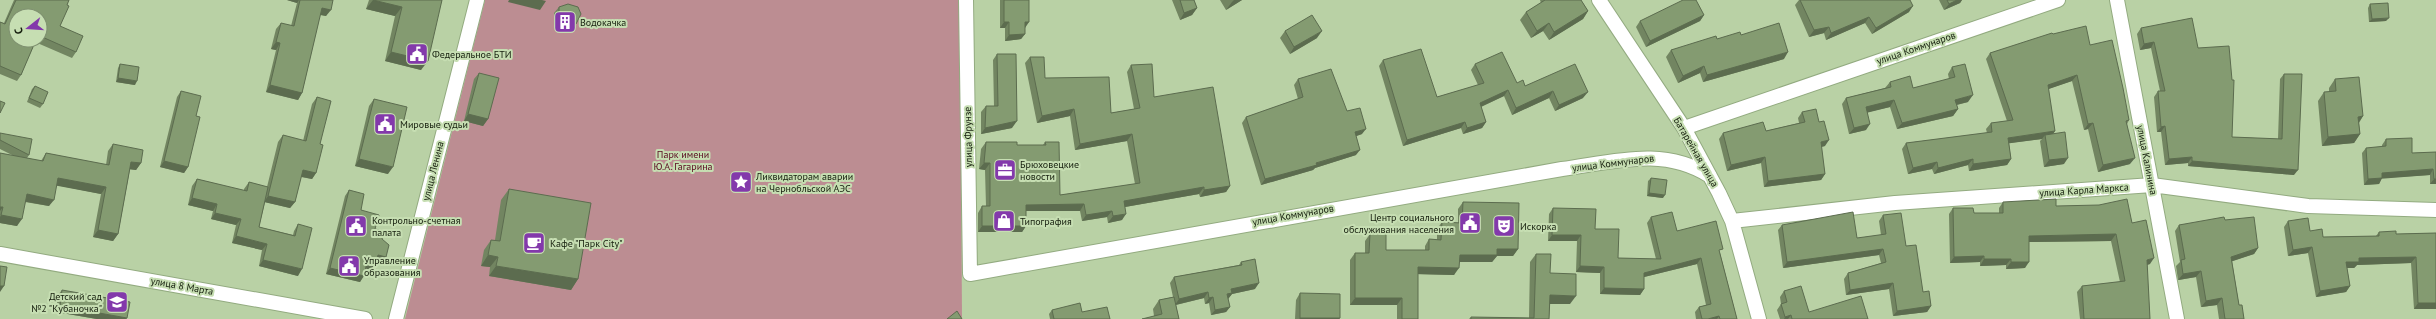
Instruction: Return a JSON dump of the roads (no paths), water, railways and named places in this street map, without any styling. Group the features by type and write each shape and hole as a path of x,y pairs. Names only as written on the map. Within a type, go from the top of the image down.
{"street":[{"name":"улица Ленина","path":"396,319 477,0"},
{"name":"улица Фрунзе","path":"966,0 970,274"},
{"name":"Батарейная улица","path":"1599,0 1684,128 1732,220 1758,319"},
{"name":"улица Коммунаров","path":"1684,128 2058,0"},
{"name":"улица Калинина","path":"2117,0 2177,319"},
{"name":"улица Коммунаров","path":"970,274 1570,168 1652,157 1683,162 1710,176"},
{"name":"улица Карла Маркса","path":"1732,220 1895,203 2152,185 2308,206 2436,210"},
{"name":"улица 8 Марта","path":"0,254 365,319"}],"place":[{"name":"Водокачка","path":"565,22"},
{"name":"Федеральное БТИ","path":"417,54"},
{"name":"Мировые судьи","path":"385,124"},
{"name":"Брюховецкие новости","path":"1005,170"},
{"name":"Ликвидаторам аварии на Чернобльской АЭС","path":"741,182"},
{"name":"Типография","path":"1004,221"},
{"name":"Центр социального обслуживания населения","path":"1470,223"},
{"name":"Контрольно-счетная палата","path":"356,226"},
{"name":"Искорка","path":"1504,226"},
{"name":"Кафе \"Парк City\"","path":"534,243"},
{"name":"Управление образования","path":"349,266"},
{"name":"Детский сад №2 \"Кубаночка\"","path":"117,302"}],"park label":[{"name":"Парк имени Ю.А. Гагарина","path":"683,160"}]}
